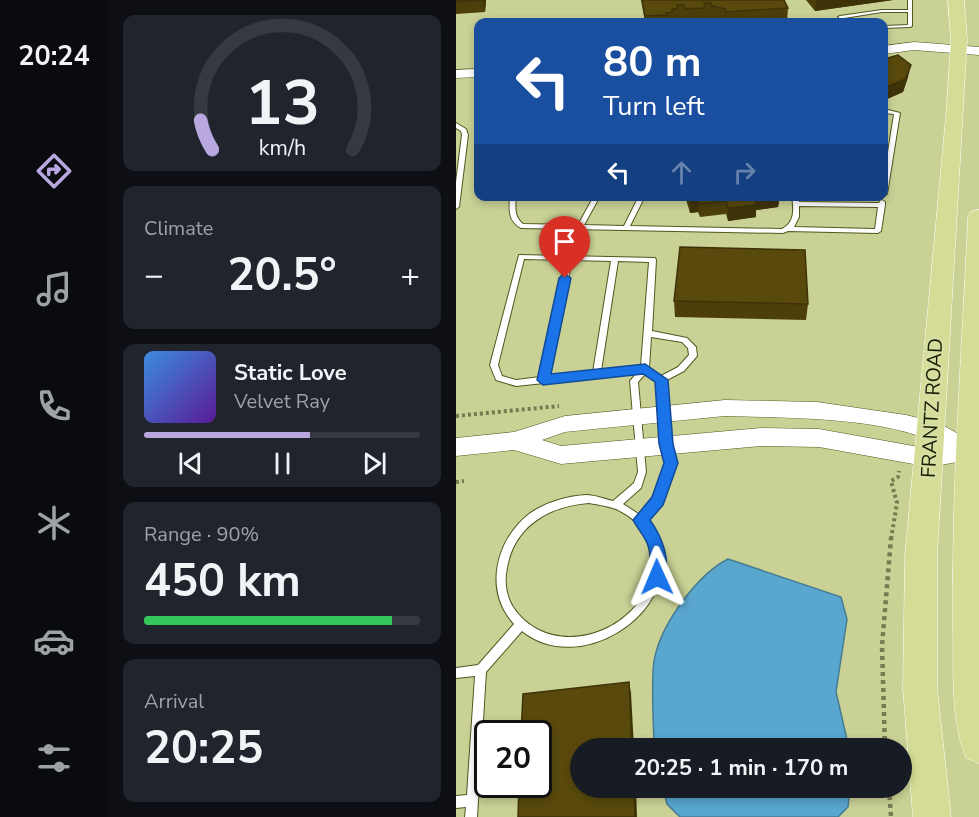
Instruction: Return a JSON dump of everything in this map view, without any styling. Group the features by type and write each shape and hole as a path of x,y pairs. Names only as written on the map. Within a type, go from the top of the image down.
{"main road":[{"name":"FRANTZ ROAD","path":"932,817 920,688 921,447 969,50 956,0"},
{"name":"FRANTZ ROAD","path":"979,230 975,452 968,564 979,745"}],"street":[{"path":"888,49 914,46 969,50"},
{"path":"456,74 474,74"},
{"path":"456,447 514,441 565,424 725,408 817,410 921,447"},
{"path":"514,441 561,455 761,437 819,438 975,452"}],"lane":[{"path":"888,27 910,26 910,0"},
{"path":"841,18 882,11 911,11"},
{"path":"888,112 897,113 888,166"},
{"path":"456,125 464,129 465,135 456,207"},
{"path":"513,201 512,216 514,222 521,226 879,231 882,201"},
{"path":"580,227 594,201"},
{"path":"626,228 640,201"},
{"path":"788,229 796,219 795,201"},
{"path":"812,201 882,205"},
{"path":"616,504 638,485 642,472 634,381 645,369 653,260 521,257 494,365 499,378 516,383 645,369 661,380"},
{"path":"543,380 569,258"},
{"path":"597,374 615,259"},
{"path":"648,333 684,340 692,347 693,356 681,369 661,380"},
{"path":"641,520 658,500 671,463 666,444 661,380"},
{"path":"589,499 616,504 641,520 653,538 659,563 653,591 636,615 609,633 578,642 546,639 520,625 511,614 500,589 501,562 513,537 534,516 560,503 589,499"},
{"path":"471,817 481,670 520,625"},
{"path":"456,673 481,670"},
{"path":"456,802 472,800"}],"path":[{"path":"884,738 880,694 888,566 897,497 891,481 898,477 921,447"},
{"path":"456,482 464,481"},
{"path":"890,798 891,817"}],"water":[{"path":"728,559 841,597 847,619 836,692 847,738 654,738 653,676 659,643 683,601 716,566"},
{"path":"666,798 849,798 848,807 838,817 680,817 667,804"}],"building":[{"path":"456,0 483,0 456,2"},
{"path":"642,0 784,0 788,8 726,12 725,9 712,6 711,3 704,3 705,8 685,9 684,5 677,5 677,9 672,9 672,12 666,13 667,15 645,16"},
{"path":"898,55 911,65 905,79 889,86 888,86 888,58"},
{"path":"698,201 726,201 699,204"},
{"path":"726,201 755,201 756,205 728,208"},
{"path":"680,247 805,250 808,304 674,301"},
{"path":"629,682 632,738 570,738 570,798 634,798 635,817 518,817 519,798 552,798 552,720 522,720 523,694"}],"route":[{"path":"565,278 543,380 645,369 661,380 666,444 671,463 658,500 641,520 647,526 658,550 657,577"}]}
